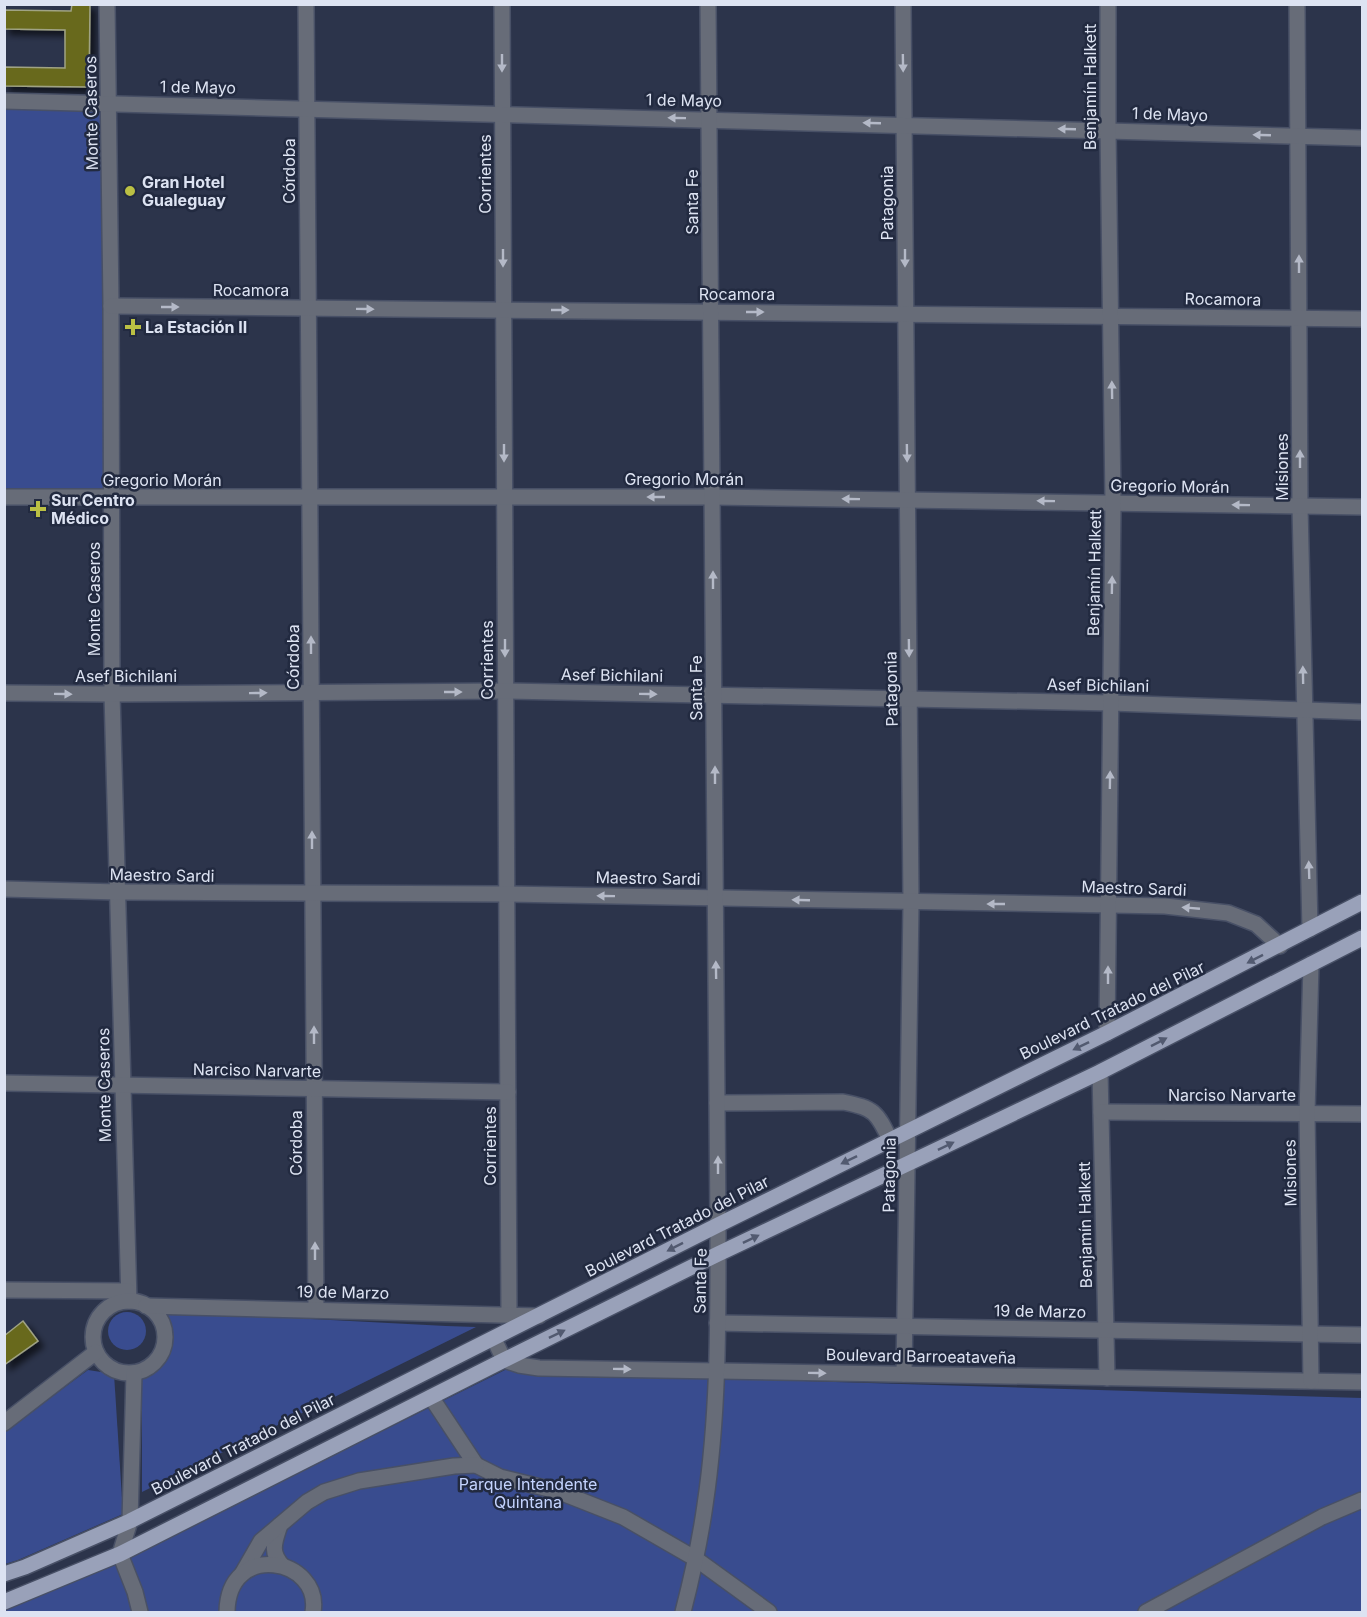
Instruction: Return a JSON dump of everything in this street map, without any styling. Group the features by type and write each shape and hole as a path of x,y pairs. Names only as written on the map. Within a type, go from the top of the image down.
{"main road":[{"name":"Boulevard Tratado del Pilar","path":"4,1574 25,1568 130,1521 908,1130 1107,1033 1362,902"},
{"path":"4,1602 120,1554 718,1254 1100,1072 1362,938"},
{"path":"623,1273 636,1295"},
{"path":"418,1376 430,1397"}],"street":[{"name":"Monte Caseros","path":"107,4 111,306 112,694 129,1296"},
{"name":"Córdoba","path":"306,4 316,1310"},
{"name":"Corrientes","path":"502,4 509,1315"},
{"name":"Santa Fe","path":"683,1612 696,1559 707,1492 717,1371 716,897 708,4"},
{"name":"Patagonia","path":"903,4 911,903 904,1374"},
{"name":"Benjamín Halkett","path":"1107,1033 1113,502 1108,4"},
{"name":"Misiones","path":"1297,4 1300,507 1310,929"},
{"name":"1 de Mayo","path":"4,101 1362,138"},
{"name":"Rocamora","path":"111,306 1362,319"},
{"name":"Gregorio Morán","path":"4,497 712,497 1362,507"},
{"name":"Asef Bichilani","path":"4,693 505,691 1111,703 1362,712"},
{"name":"Maestro Sardi","path":"4,889 716,897 911,903 1165,906 1228,913 1256,924 1280,946"},
{"name":"Misiones","path":"1311,964 1307,1113 1311,1381"},
{"name":"Benjamín Halkett","path":"1100,1072 1107,1378"},
{"name":"Narciso Narvarte","path":"4,1083 508,1092"},
{"path":"717,1103 843,1102 861,1105 880,1118 890,1140"},
{"name":"Narciso Narvarte","path":"1101,1112 1362,1114"},
{"path":"4,1290 129,1296 147,1306 160,1319 165,1336 164,1342 160,1354 152,1365 134,1373 113,1370 103,1363 96,1352 93,1341 98,1317 106,1309 129,1296"},
{"name":"19 de Marzo","path":"147,1306 539,1316"},
{"name":"19 de Marzo","path":"717,1323 1362,1335"},
{"path":"494,1339 504,1360"},
{"path":"4,1423 96,1352"},
{"name":"Boulevard Barroeataveña","path":"504,1360 539,1368 1362,1382"},
{"path":"134,1373 130,1521 120,1554 140,1612"},
{"path":"430,1397 476,1465 500,1477 557,1491 623,1517 696,1559 769,1612"},
{"path":"227,1612 227,1598 232,1585 242,1574 261,1541 324,1492 359,1481 476,1465"},
{"path":"1146,1612 1322,1517 1362,1500"},
{"path":"280,1525 274,1545 276,1559 305,1582 311,1594 313,1612"},
{"path":"242,1574 254,1567 268,1564 283,1566"}],"green space":[{"path":"5,103 108,104 111,497 5,496"},
{"path":"161,1311 476,1327 142,1492 142,1376 161,1366 171,1349 172,1340 171,1330"},
{"path":"127,1312 134,1313 140,1318 145,1324 145,1338 140,1344 134,1349 127,1350 120,1349 114,1344 109,1338 108,1331 109,1324 114,1318 120,1313"},
{"name":"Parque Intendente Quintana","path":"507,1369 541,1373 1362,1398 1362,1612 5,1612 5,1607 133,1555"},
{"path":"88,1370 114,1374 123,1514 5,1564 4,1432"}],"building":[{"path":"72,4 90,4 89,87 4,86 4,67 65,68 65,30 4,29 4,10 71,11"},
{"path":"23,1321 38,1341 4,1365 4,1336"}],"place":[{"name":"Gran Hotel Gualeguay","path":"130,191"},
{"name":"La Estación II","path":"133,327"},
{"name":"Sur Centro Médico","path":"38,509"}]}
